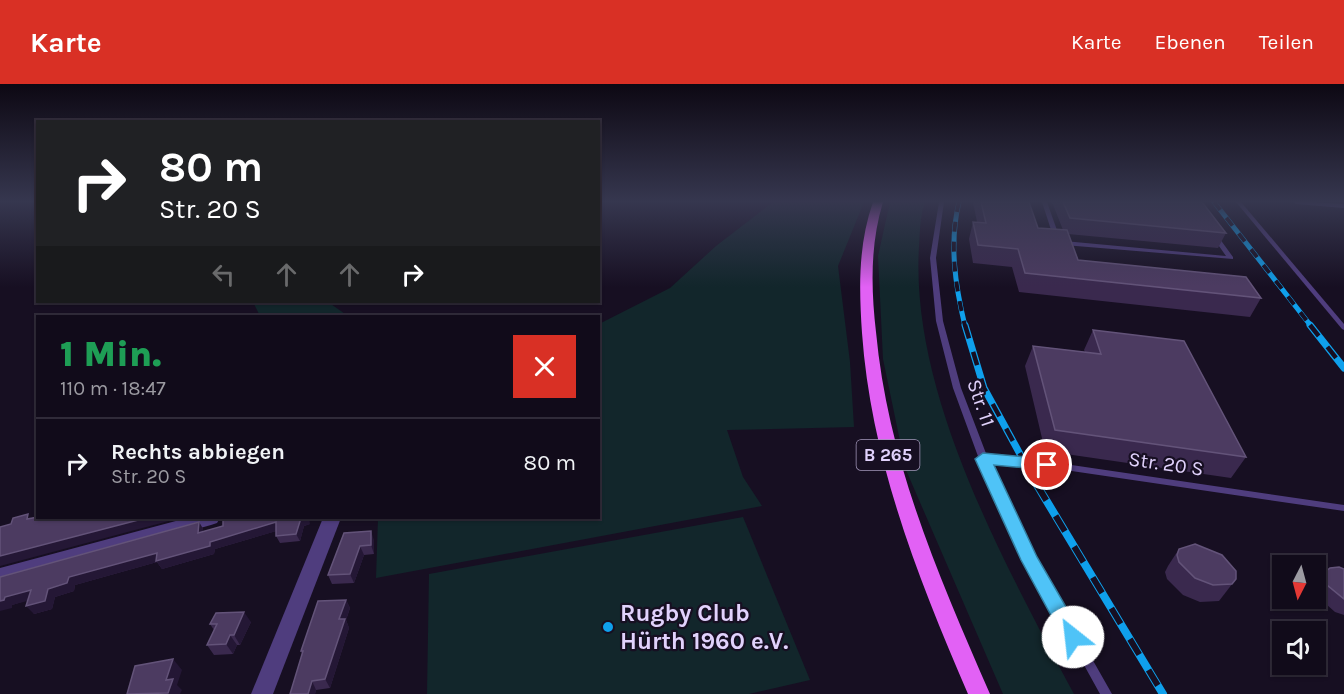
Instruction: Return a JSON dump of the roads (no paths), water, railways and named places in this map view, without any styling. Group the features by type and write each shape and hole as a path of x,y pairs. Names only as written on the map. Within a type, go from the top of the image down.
{"main road":[{"name":"B 265","path":"873,230 865,266 869,351 888,455 936,600 979,694"}],"street":[{"path":"0,576 207,519"},
{"path":"262,694 332,519"}],"lane":[{"name":"Str. 11","path":"935,230 934,279 944,338 983,459 1030,560 1106,694"},
{"path":"1054,230 1058,242 1231,258 1210,230"},
{"path":"1262,230 1344,328"},
{"name":"Str. 20 S","path":"983,459 1017,461 1344,508"}],"railway":[{"path":"954,230 954,264 965,326"},
{"path":"1236,230 1311,326"},
{"path":"965,325 984,388 1038,487"},
{"path":"1310,325 1344,368"},
{"path":"1037,485 1163,694"}],"place":[{"name":"Rugby Club Hürth 1960 e.V.","path":"608,627"}]}
